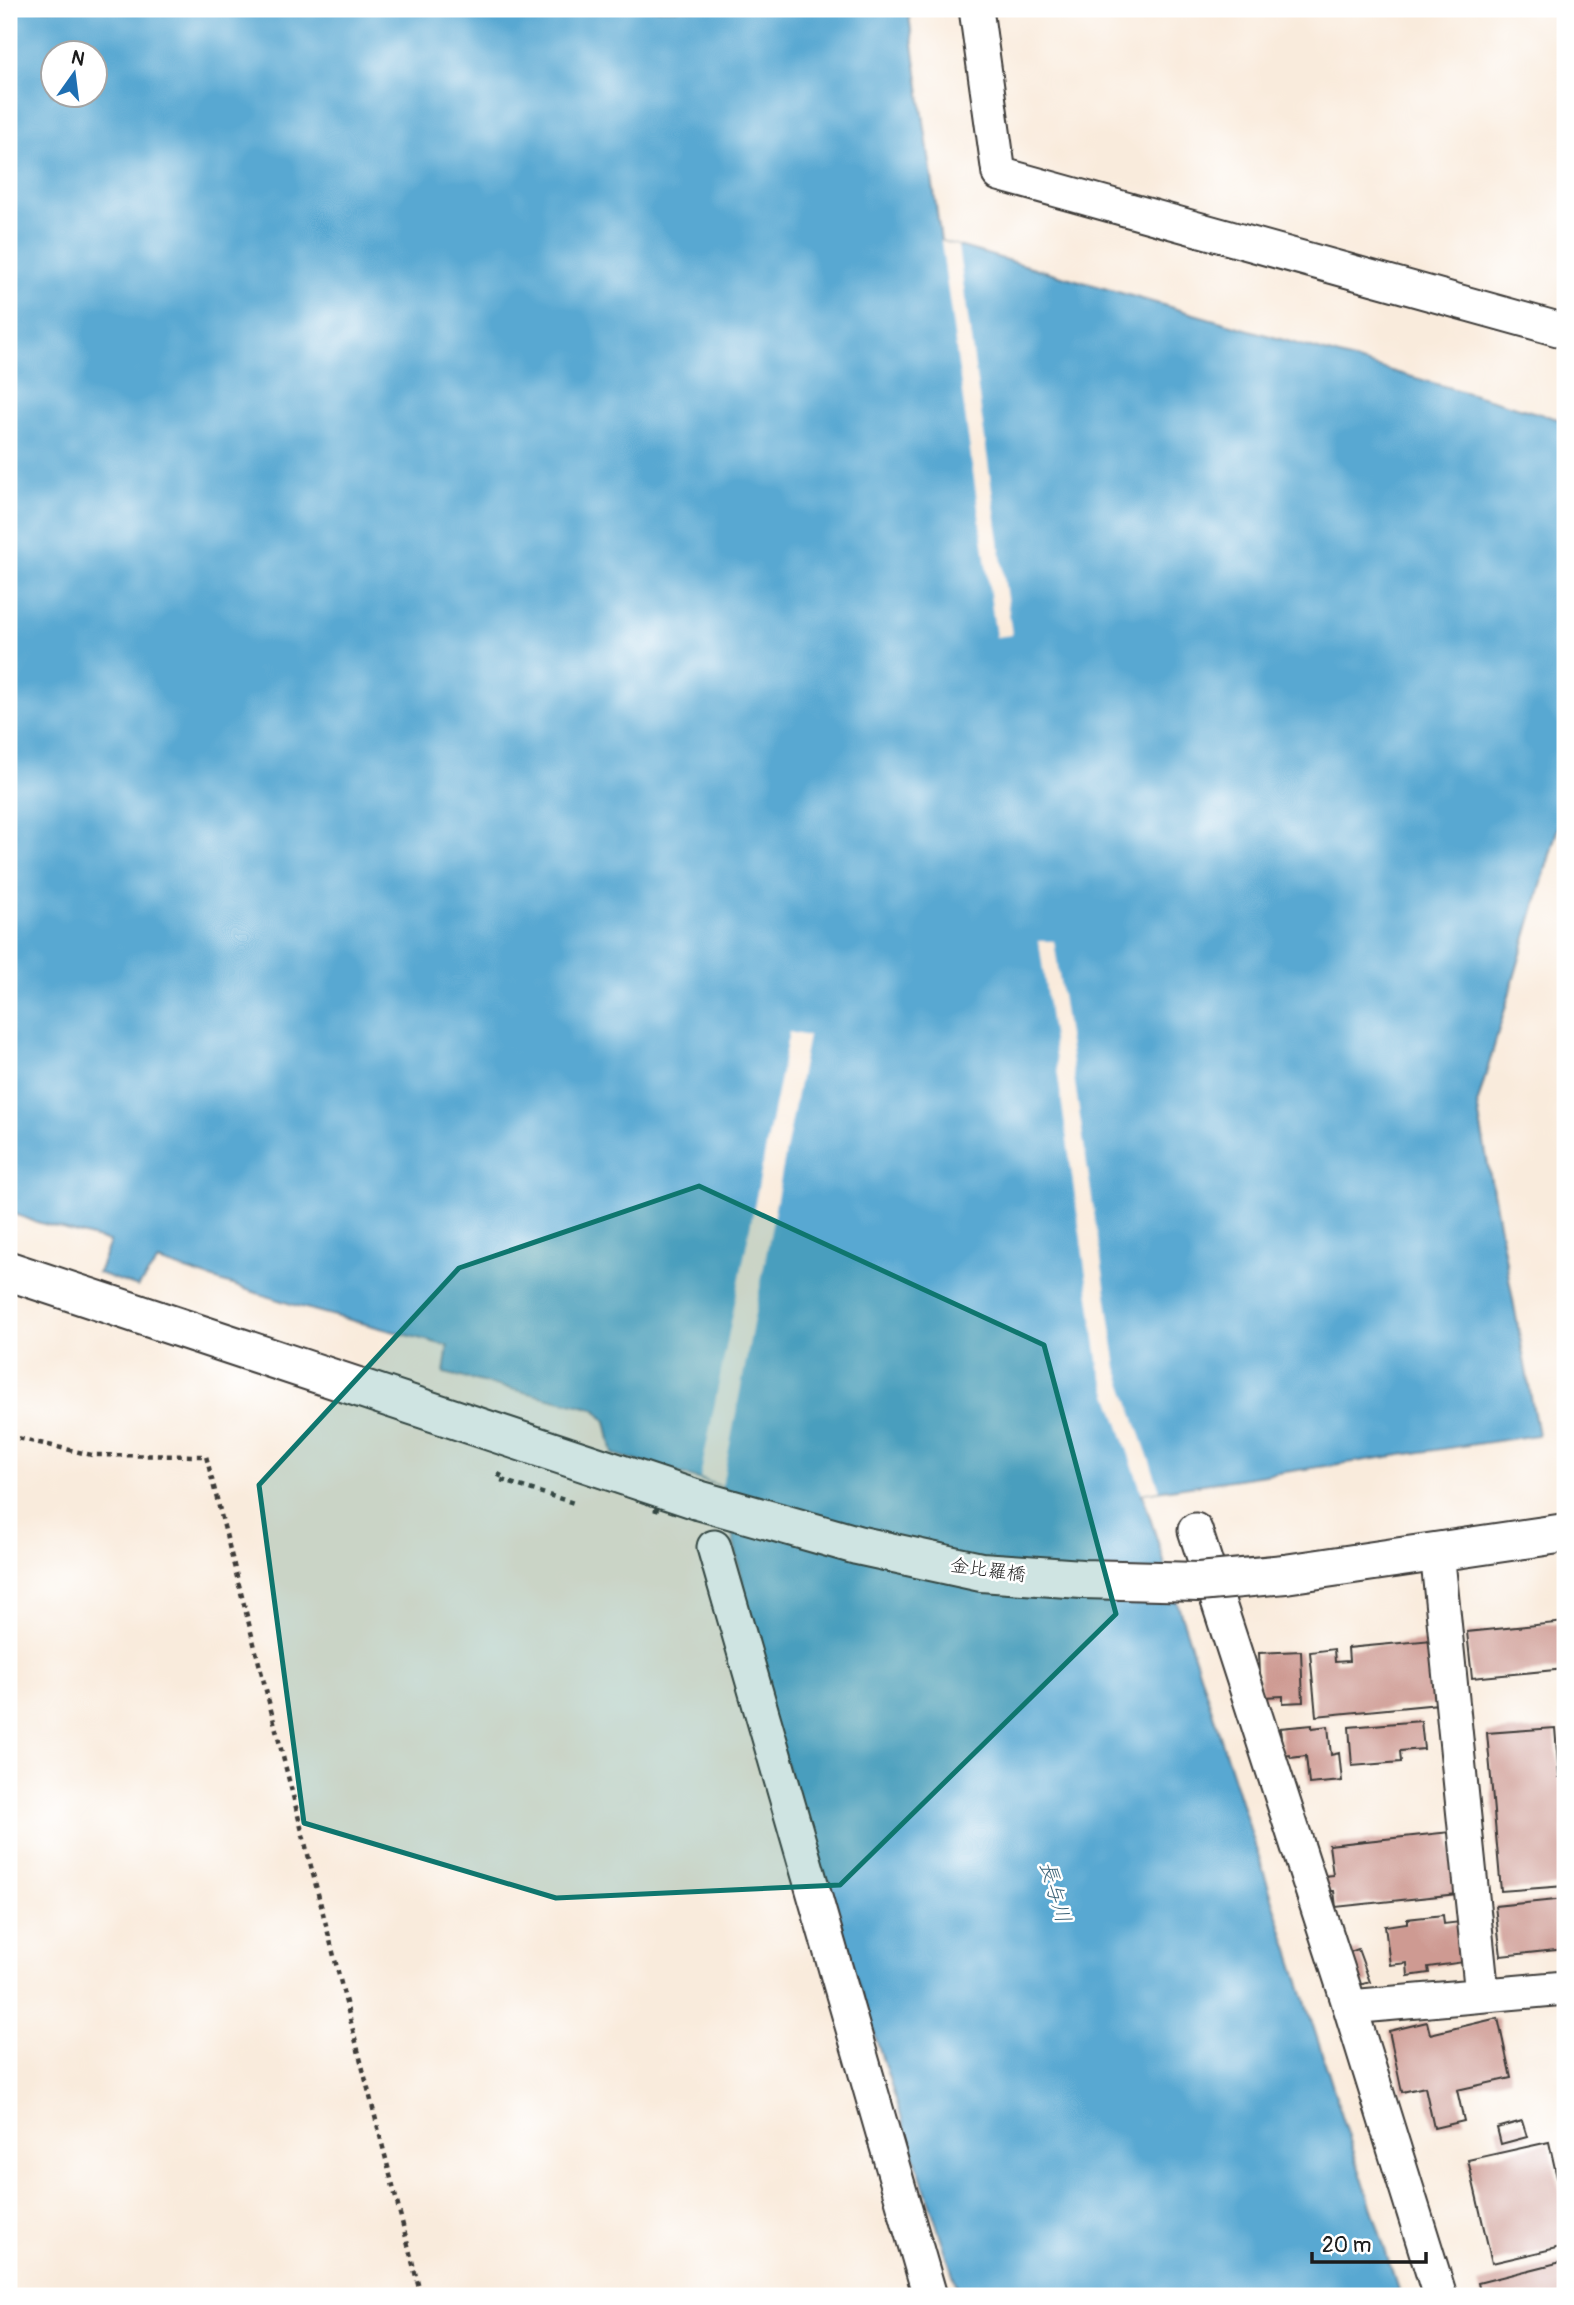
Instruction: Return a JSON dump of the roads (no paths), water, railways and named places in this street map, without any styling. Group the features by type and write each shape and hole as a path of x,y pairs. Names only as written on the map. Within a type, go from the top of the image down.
{"street":[{"path":"976,9 999,174 1565,331"},
{"name":"金比羅橋","path":"9,1271 698,1500 858,1545 981,1572 1082,1579 1199,1582 1285,1574 1565,1533"},
{"path":"1195,1530 1350,2007 1440,2296"},
{"path":"714,1547 930,2296"},
{"path":"1437,1550 1482,1995"},
{"path":"1350,2007 1565,1988"}],"water":[{"name":"長与川","path":"9,9 908,9 941,241 1565,421 1565,803 1477,1105 1538,1435 1142,1493 1400,2296 960,2296 772,1721 722,1486 613,1454 606,1421 595,1409 444,1373 448,1346 294,1305 158,1261 138,1287 98,1273 110,1242 9,1212"}]}
